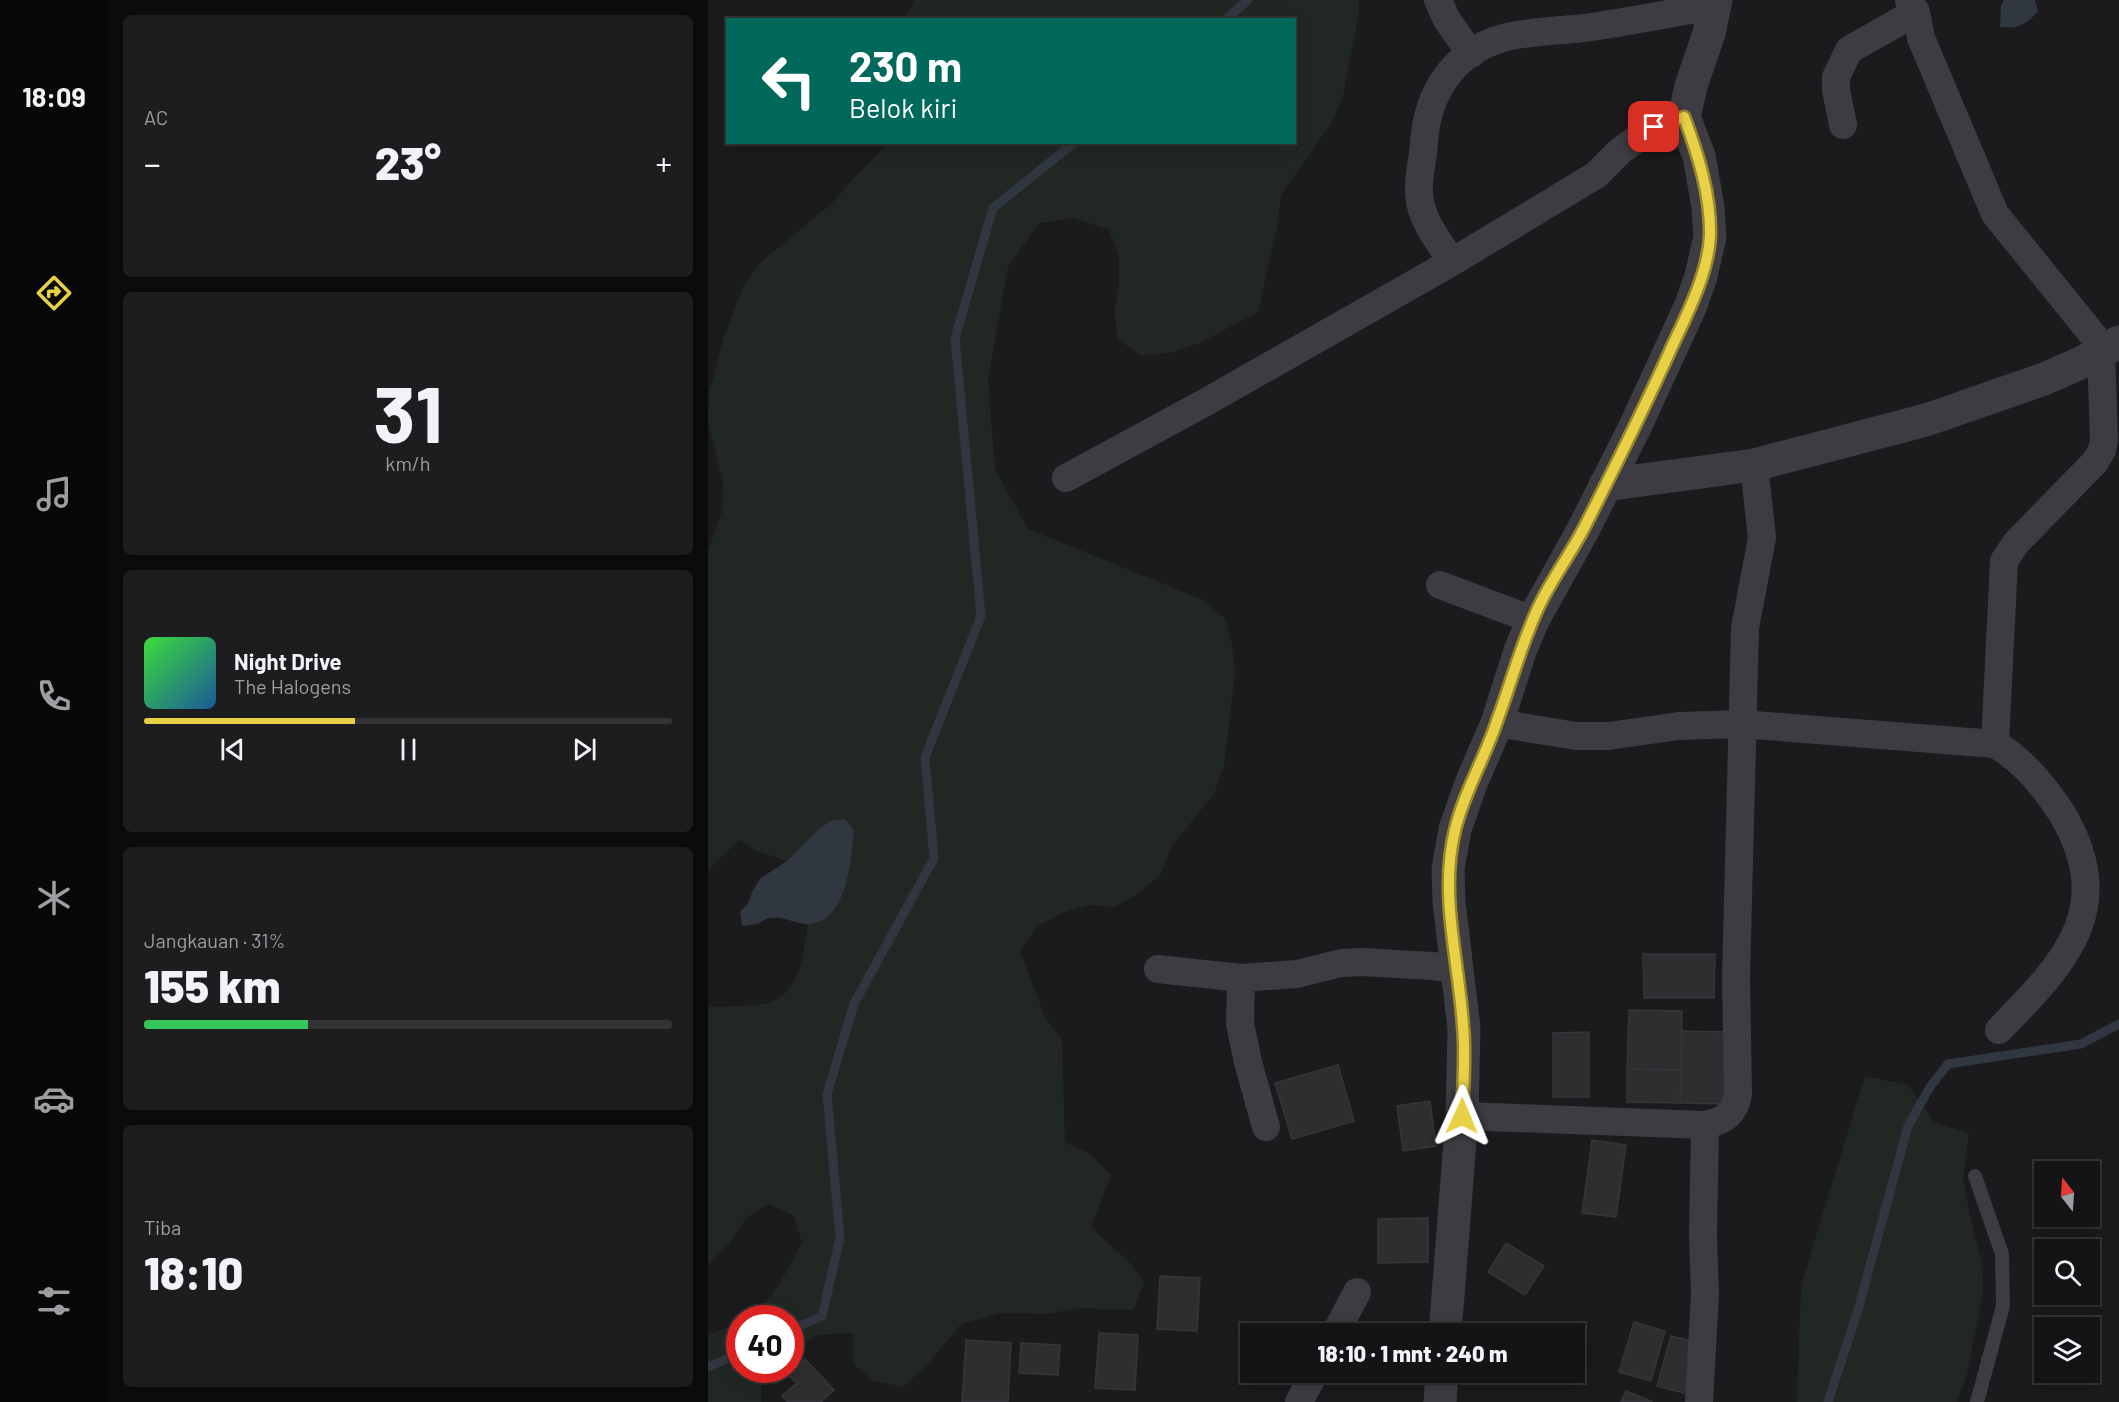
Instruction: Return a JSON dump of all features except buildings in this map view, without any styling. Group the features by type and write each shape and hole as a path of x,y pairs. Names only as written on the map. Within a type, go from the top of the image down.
{"street":[{"path":"1438,0 1446,20 1471,54"},
{"path":"1446,1323 1462,1116 1464,1028 1449,902 1448,869 1455,829 1472,781 1497,723 1520,651 1533,620 1583,530 1635,427 1691,305 1701,276 1710,237 1708,207 1699,156 1684,117 1691,86 1709,33 1715,3 1585,28 1503,38 1471,54 1449,74 1437,90 1425,123 1419,191 1425,219 1452,262"},
{"path":"1843,125 1836,90 1836,77 1849,50 1912,6 1921,38 1995,214 2108,348 2102,450 2095,462 2016,543 2004,561 1995,744"},
{"path":"1066,478 1206,402 1452,262 1596,175 1620,151 1654,127 1684,117"},
{"path":"1605,485 1754,465 1926,420 2044,379 2108,348"},
{"path":"1462,1116 1705,1125 1718,1122 1728,1116 1736,1106 1738,1094 1736,978 1745,628 1762,538 1754,465"},
{"path":"1440,585 1533,620"},
{"path":"1497,723 1576,736 1609,736 1678,726 1741,724 1995,744 2009,752 2023,764 2054,800 2073,831 2082,851 2089,883 2087,910 2081,930 2069,953 2046,982 1999,1030"},
{"path":"1158,969 1241,978 1297,974 1341,963 1362,962 1458,969"},
{"path":"1241,978 1240,1024 1266,1127"},
{"path":"1699,1402 1705,1295 1703,1235 1705,1125"},
{"path":"1341,1323 1357,1292"},
{"path":"1299,1402 1309,1383"},
{"path":"1440,1402 1441,1383"}],"lane":[{"path":"1975,1176 2002,1254 2003,1306 1977,1402"}],"shaded area":[{"path":"914,0 1359,0 1359,13 1343,96 1332,122 1281,195 1278,222 1258,312 1200,343 1170,353 1142,356 1117,339 1115,311 1119,284 1119,256 1109,229 1072,218 1039,223 1008,267 988,380 995,469 1028,529 1201,599 1225,618 1232,644 1235,674 1224,766 1214,794 1171,847 1161,874 1139,893 1115,907 1088,905 1062,913 1038,926 1020,951 1045,1017 1062,1040 1065,1142 1090,1154 1111,1175 1091,1227 1131,1264 1144,1282 1133,1310 1080,1308 1046,1314 1000,1313 961,1324 926,1366 903,1387 872,1380 854,1365 853,1333 816,1335 804,1345 804,1305 762,1305 785,1274 802,1242 794,1216 768,1204 746,1218 730,1242 708,1265 708,1007 766,1003 775,1001 788,990 798,973 808,924 822,920 831,913 843,892 850,867 854,831 798,852 787,861 757,851 739,840 708,870 708,551 722,511 723,482 708,422 709,394 724,337 744,284 762,261 832,203 886,144 1296,144 1296,18 905,18"},
{"path":"2004,0 2035,0 2038,11 2030,20 2021,25 2000,27 2001,6"},
{"path":"845,819 854,831 849,872 840,900 832,912 823,920 810,924 774,917 756,924 742,926 740,912 748,903 761,878 787,861 819,829 831,821"},
{"path":"1865,1076 1908,1085 1935,1123 1969,1133 1963,1179 1982,1262 1983,1291 1967,1374 1957,1402 1797,1402 1801,1286"},
{"path":"726,1328 726,1383 761,1383 761,1402 708,1402 708,1334"}],"waterway":[{"path":"1227,18 1248,0"},
{"path":"804,1324 822,1316 840,1238 827,1094 854,1004 934,858 925,757 981,616 955,338 993,208 1073,144"},
{"path":"1828,1402 1858,1310 1908,1126 1930,1087 1948,1064 2081,1044 2119,1024"},
{"path":"708,1367 726,1359"}],"route":[{"path":"1462,1116 1464,1028 1449,902 1448,869 1455,829 1472,781 1497,723 1520,651 1533,620 1542,600 1583,530 1635,427 1691,305 1701,276 1710,237 1708,207 1699,156 1684,117 1654,127"}]}
